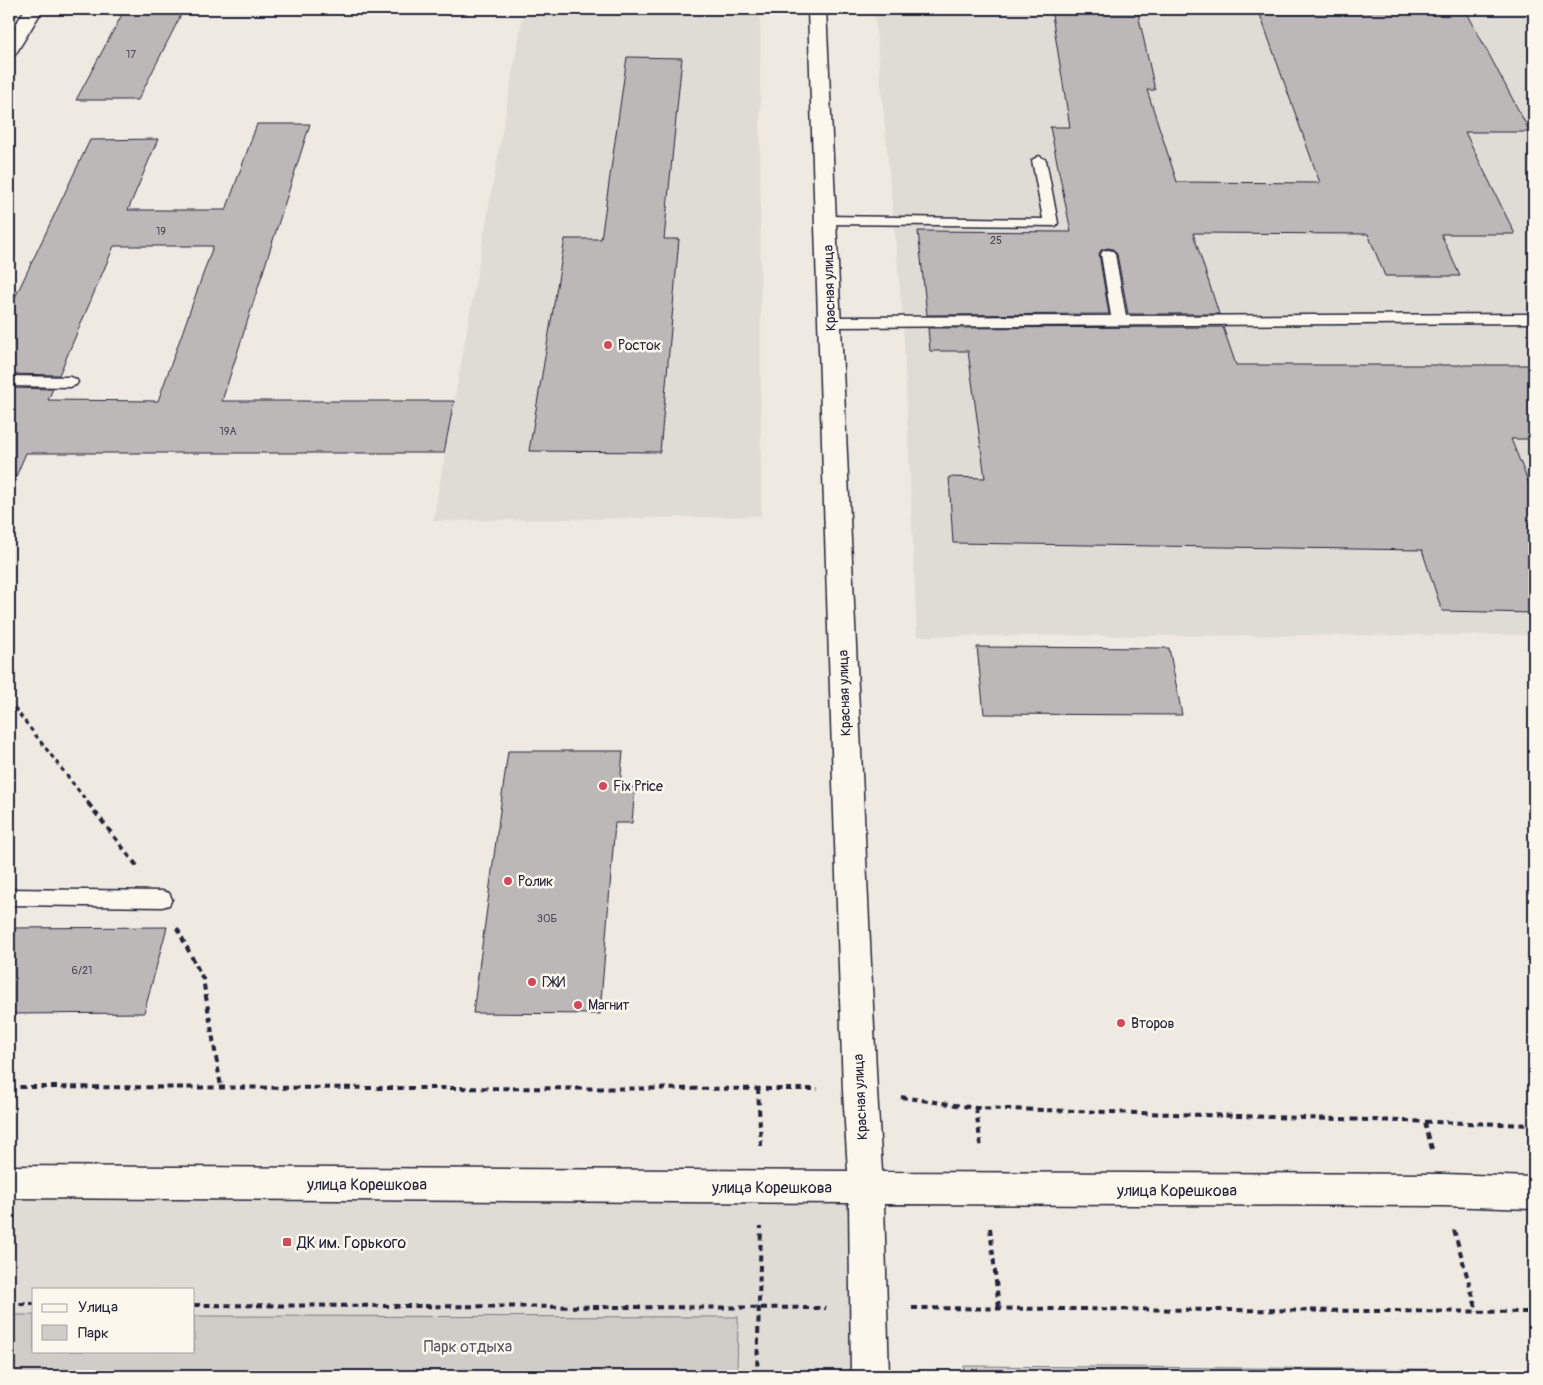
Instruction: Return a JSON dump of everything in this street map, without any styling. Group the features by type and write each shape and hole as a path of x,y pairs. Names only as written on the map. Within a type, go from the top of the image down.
{"main road":[{"path":"9,51 34,9"},
{"name":"Красная улица","path":"817,9 860,1090 866,1188 870,1376"},
{"name":"улица Корешкова","path":"9,1182 1444,1190 1534,1193"}],"lane":[{"path":"826,220 1051,223 1039,160"},
{"path":"1108,254 1119,321"},
{"path":"830,322 1534,319"},
{"path":"9,381 70,382"},
{"path":"9,897 162,899"}],"path":[{"path":"9,1087 758,1088 860,1090 976,1108 1534,1125"},
{"path":"757,1376 763,1186 758,1088"},
{"path":"9,1304 32,1304"}],"shaded area":[{"path":"524,9 760,9 761,516 433,521"},
{"path":"874,9 1534,9 1534,635 917,636 903,322"},
{"path":"9,1182 866,1188 870,1376 9,1376"}],"green space":[{"name":"Парк отдыха","path":"9,1315 32,1315 32,1352 195,1352 195,1316 738,1317 737,1376 9,1376"},
{"path":"964,1366 1534,1370 1534,1376 964,1376"}],"building":[{"path":"125,9 184,9 138,100 76,100"},
{"path":"1051,9 1137,9 1155,90 1147,90 1177,182 1320,183 1258,9 1465,9 1530,132 1465,132 1515,234 1441,234 1460,276 1385,276 1368,234 1193,233 1219,314 1128,314 1117,254 1113,249 1108,248 1101,250 1099,254 1109,314 927,315 918,231 1071,232 1050,127 1070,127"},
{"name":"Росток","path":"627,57 682,58 664,239 679,239 660,452 529,451 565,239 601,239"},
{"path":"257,124 310,124 222,401 454,401 444,453 26,453 9,493 9,388 53,389 48,400 158,401 213,246 114,246 59,375 9,374 9,310 90,140 158,139 128,210 226,210"},
{"path":"1223,327 1236,365 1534,365 1534,439 1511,439 1534,496 1534,613 1442,611 1422,550 953,543 949,477 985,478 968,351 930,351 928,328"},
{"path":"977,647 1169,648 1182,715 984,714"},
{"path":"508,751 623,751 620,786 635,787 632,823 615,823 600,1014 473,1013"},
{"path":"167,927 144,1013 9,1014 9,928"}],"place":[{"name":"Росток","path":"608,345"},
{"name":"Fix Price","path":"603,786"},
{"name":"Ролик","path":"508,881"},
{"name":"ГЖИ","path":"532,982"},
{"name":"Магнит","path":"578,1005"},
{"name":"Второв","path":"1121,1023"},
{"name":"ДК им. Горького","path":"287,1242"}]}
